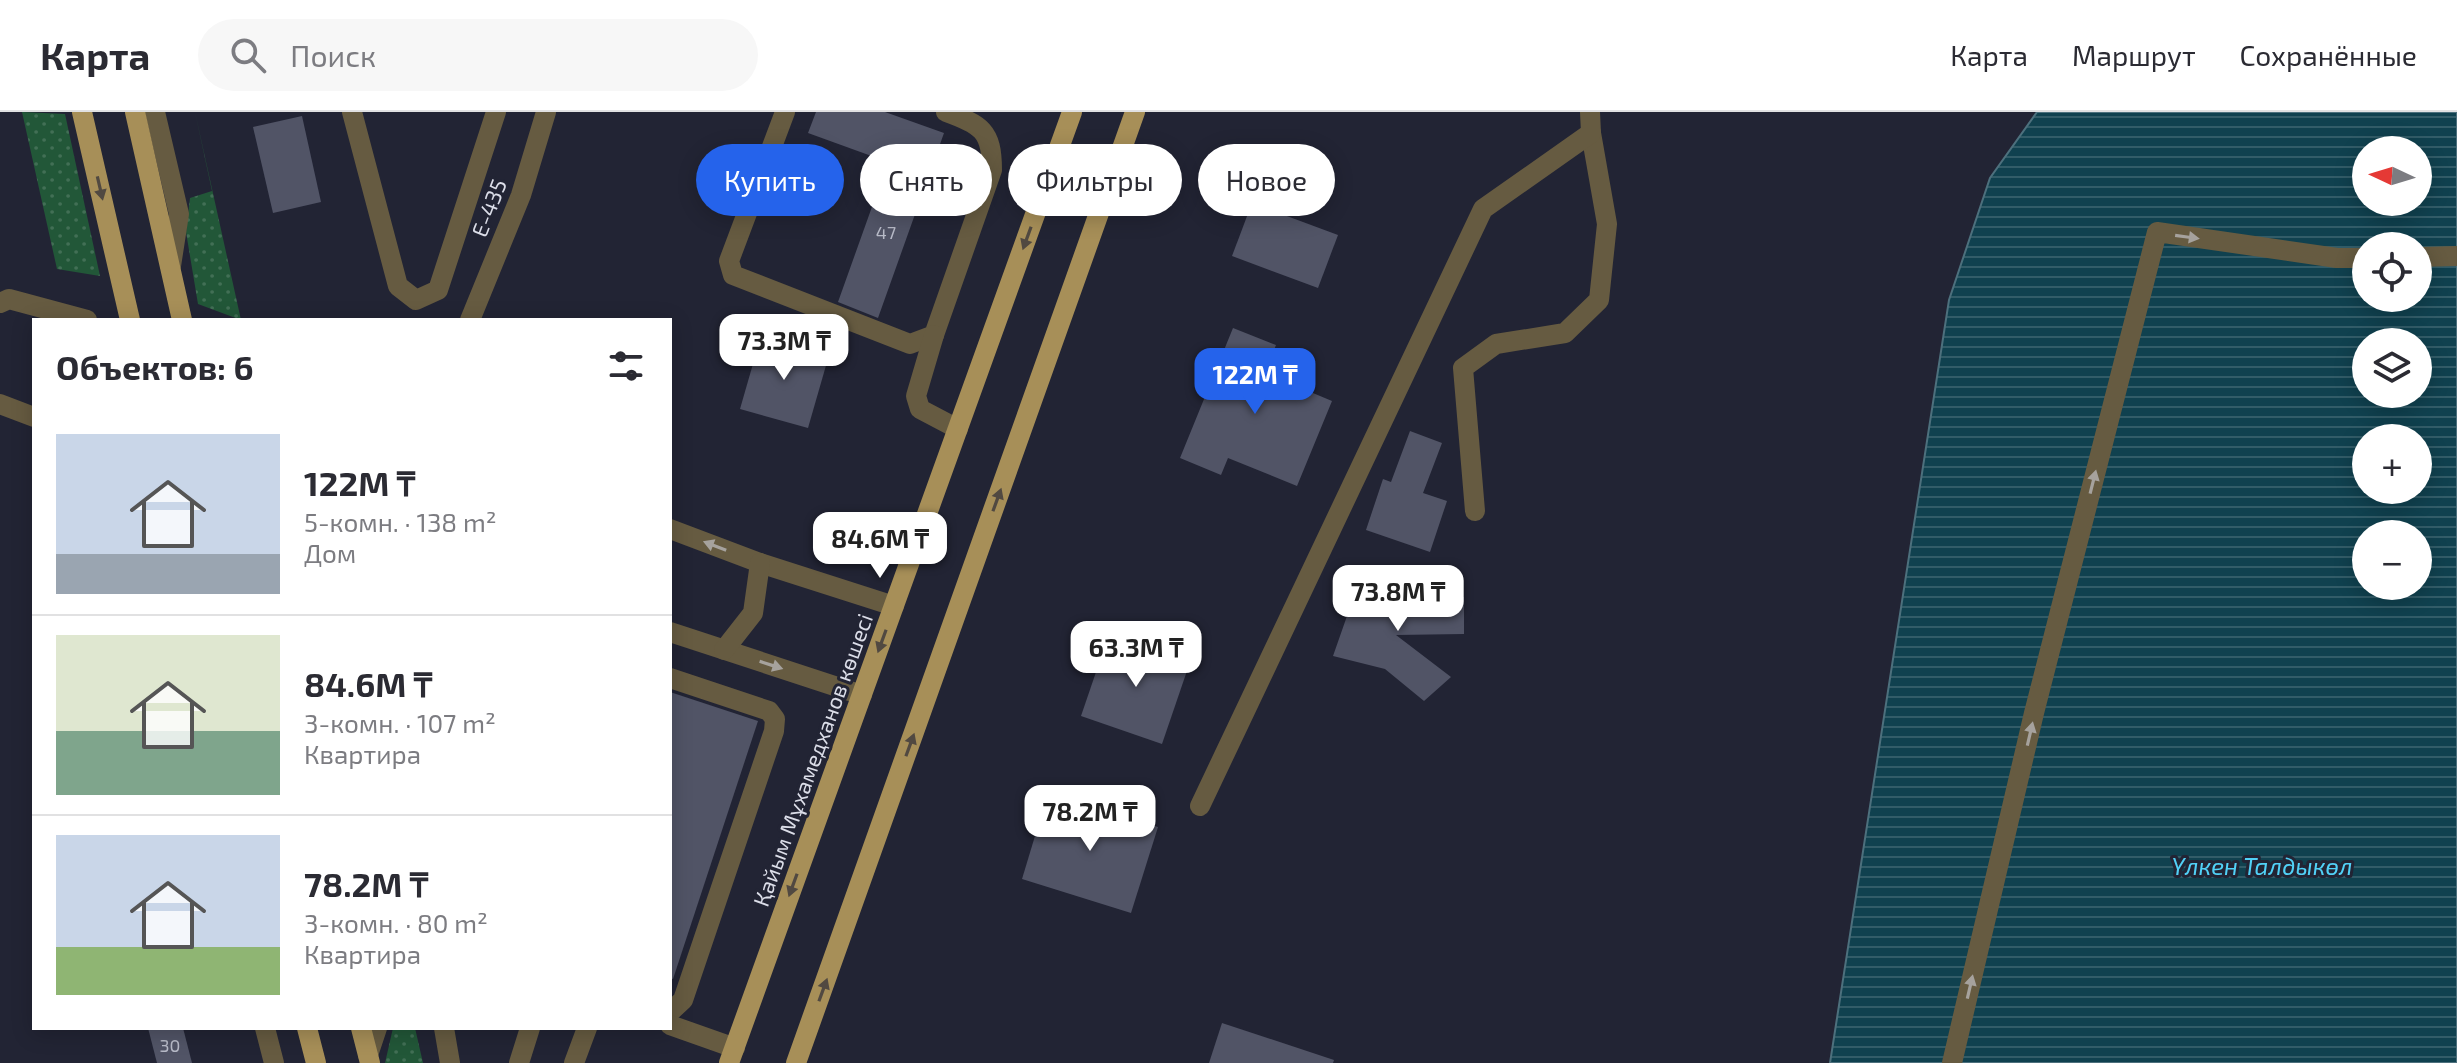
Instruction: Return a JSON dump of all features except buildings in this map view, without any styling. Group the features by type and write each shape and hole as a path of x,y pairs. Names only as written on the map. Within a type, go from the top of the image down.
{"main road":[{"path":"82,112 130,318"},
{"path":"135,112 182,318"},
{"name":"Қайым Мұхамедханов көшесі","path":"732,1056 1072,112"},
{"path":"796,1063 1135,112"},
{"path":"308,1030 316,1063"},
{"path":"362,1030 369,1059"}],"street":[{"path":"155,112 179,214 170,270"},
{"path":"352,112 398,286 416,300 438,290 496,112"},
{"name":"Е-435","path":"471,318 521,195 546,112"},
{"path":"785,112 729,261 733,275 910,344 934,335"},
{"path":"946,112 979,124 992,145 992,170 916,396 920,409 958,429"},
{"path":"1475,511 1463,368 1496,344 1565,333 1599,300 1607,224 1590,112"},
{"path":"1200,806 1483,209 1591,133"},
{"path":"1952,1063 2034,713 2157,232 2352,258"},
{"path":"2432,257 2457,256"},
{"path":"4,301 34,318"},
{"path":"4,301 78,318"},
{"path":"6,406 32,400"},
{"path":"6,406 32,416"},
{"path":"672,530 760,563 894,606"},
{"path":"724,650 753,613 760,563"},
{"path":"672,633 862,695"},
{"path":"672,679 769,711 775,719 774,731 683,1000 672,1010"},
{"path":"672,1026 732,1056"},
{"path":"266,1030 274,1063"},
{"path":"369,1059 376,1030"},
{"path":"444,1030 451,1063"},
{"path":"451,1063 457,1030"},
{"path":"519,1063 529,1030"},
{"path":"574,1063 586,1030"}],"green space":[{"path":"22,112 65,114 100,276 57,269"},
{"path":"195,112 241,318 198,304 186,232 190,198 212,191"},
{"path":"393,1030 415,1030 423,1063 385,1063"}],"water":[{"name":"Үлкен Талдыкөл","path":"2037,112 2457,112 2457,1063 1830,1063 1949,300 1990,178"}]}
